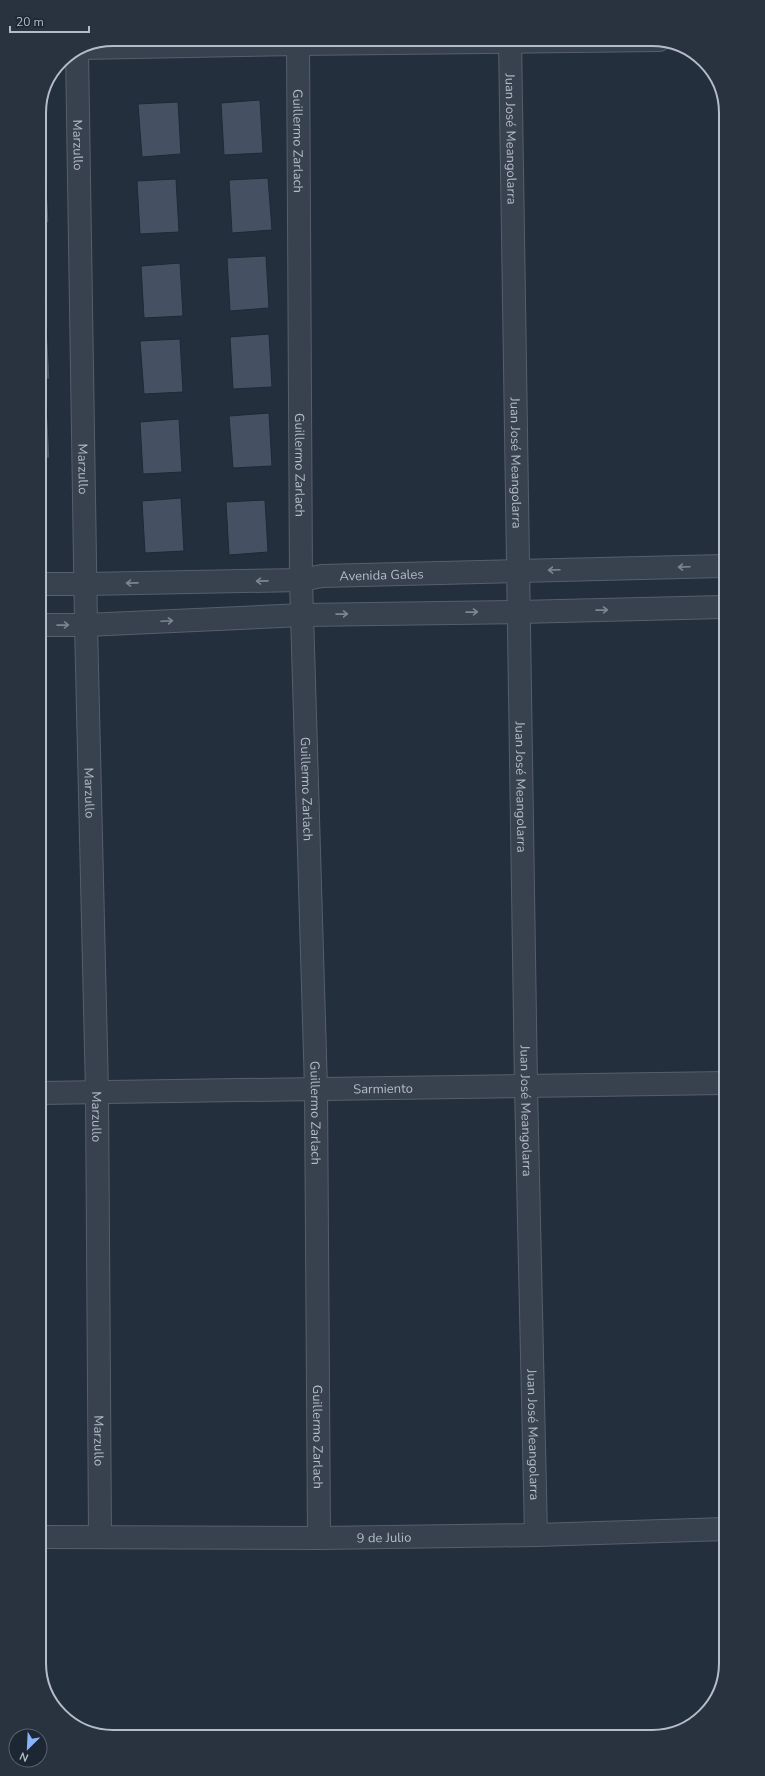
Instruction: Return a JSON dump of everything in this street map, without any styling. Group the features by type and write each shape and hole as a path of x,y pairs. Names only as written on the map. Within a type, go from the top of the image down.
{"street":[{"path":"99,47 142,46"},
{"name":"Guillermo Zarlach","path":"298,46 301,580 316,1089 319,1538"},
{"name":"Juan José Meangolarra","path":"510,46 520,612 526,1086 536,1534"},
{"name":"Marzullo","path":"77,56 86,625 97,1092 100,1536"},
{"name":"Avenida Gales","path":"46,584 301,580 322,576 719,566"},
{"path":"46,625 86,625 303,615 719,607"},
{"name":"Sarmiento","path":"46,1093 719,1083"},
{"name":"9 de Julio","path":"46,1537 319,1538 719,1529"}],"building":[{"path":"260,100 263,153 224,155 221,103"},
{"path":"178,102 181,154 142,157 138,104"},
{"path":"46,170 49,223 46,223"},
{"path":"268,178 272,230 232,233 229,180"},
{"path":"176,179 179,232 140,234 137,181"},
{"path":"266,256 269,308 230,311 227,258"},
{"path":"180,263 183,316 144,318 141,266"},
{"path":"46,327 47,327 50,379 46,379"},
{"path":"269,334 272,387 233,389 230,337"},
{"path":"180,339 183,392 144,394 140,341"},
{"path":"46,406 47,406 50,458 46,458"},
{"path":"269,413 272,466 233,468 229,416"},
{"path":"179,419 182,472 143,474 140,422"},
{"path":"181,498 184,551 145,553 142,501"},
{"path":"265,500 268,552 229,555 226,502"}]}
